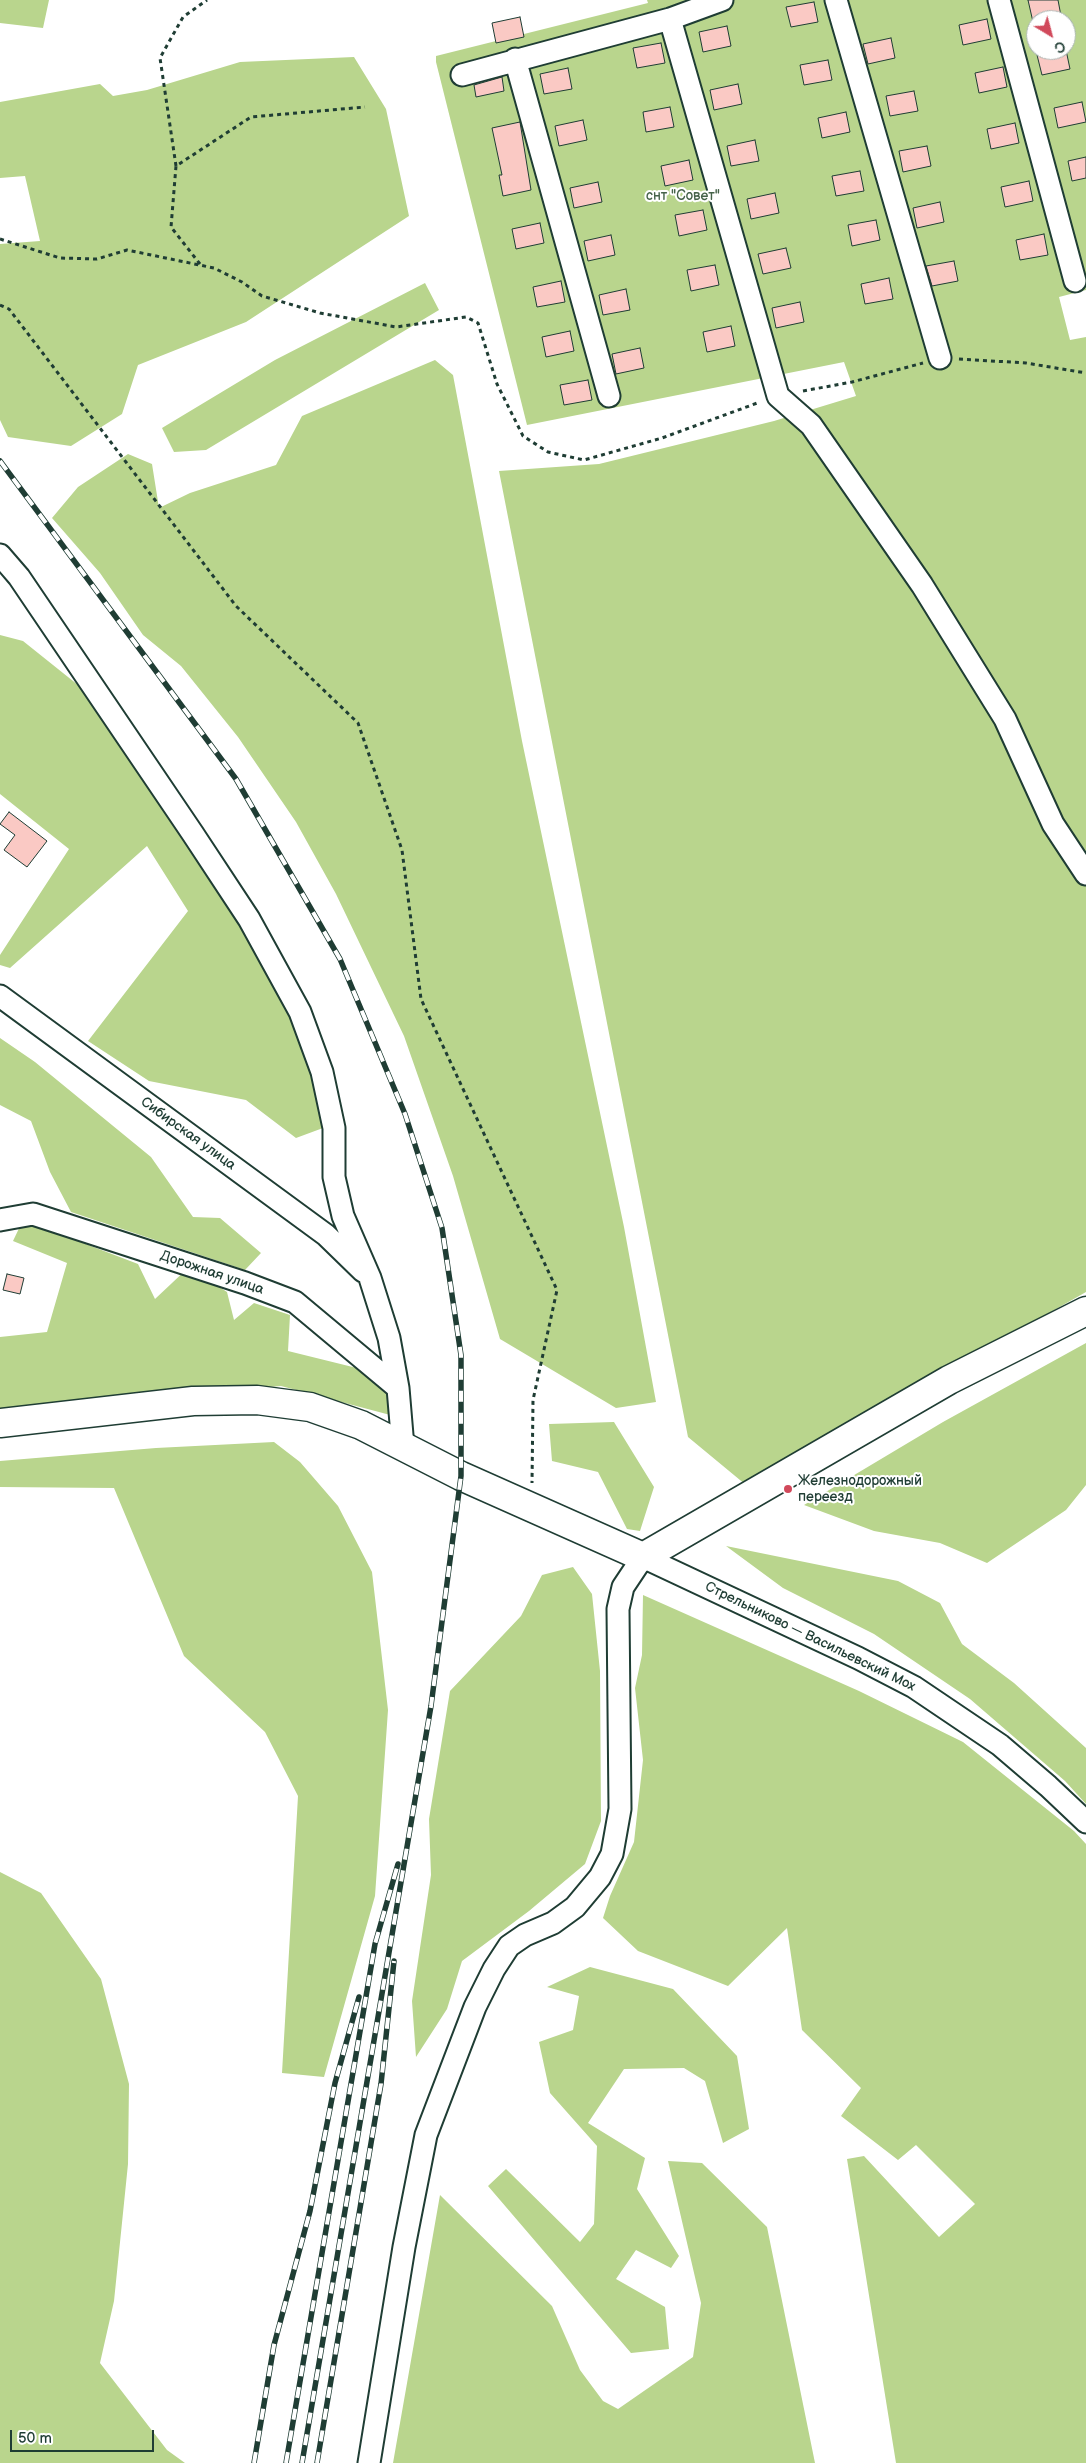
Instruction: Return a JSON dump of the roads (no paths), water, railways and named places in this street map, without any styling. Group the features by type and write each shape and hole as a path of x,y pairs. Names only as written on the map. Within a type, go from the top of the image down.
{"main road":[{"path":"0,1423 193,1401 257,1400 293,1404 328,1412 361,1425 461,1476 643,1557 949,1380 1086,1311"}],"street":[{"path":"462,75 515,59 670,19 722,0"},
{"path":"836,0 940,358"},
{"path":"999,0 1075,281"},
{"path":"670,19 778,396 811,425 922,585 1005,719 1053,824 1086,874"},
{"path":"515,59 608,396"},
{"path":"0,555 19,577 249,919 300,1012 322,1072 334,1128 334,1177 343,1216 370,1278 389,1338 398,1388 403,1447"},
{"name":"Сибирская улица","path":"0,996 326,1235 370,1278"},
{"name":"Дорожная улица","path":"0,1220 33,1214 295,1302 398,1388"},
{"path":"369,2463 404,2247 426,2134 475,2007 494,1969 509,1946 525,1935 552,1923 575,1907 600,1877 612,1854 620,1809 618,1609 623,1587 643,1557"},
{"name":"Стрельниково — Васильевский Мох","path":"643,1557 864,1661 920,1690 966,1720 1006,1750 1086,1822"}],"railway":[{"path":"0,461 236,779 340,959 405,1114 442,1228 461,1355 461,1476 431,1706 302,2463"},
{"path":"286,2463 375,1944 398,1864"},
{"path":"317,2463 381,2084 394,1961"},
{"path":"254,2463 274,2345 310,2211 335,2083 359,1997"}],"place":[{"name":"Железнодорожный переезд","path":"788,1489"}],"park label":[{"name":"снт \"Совет\"","path":"683,196"}]}
